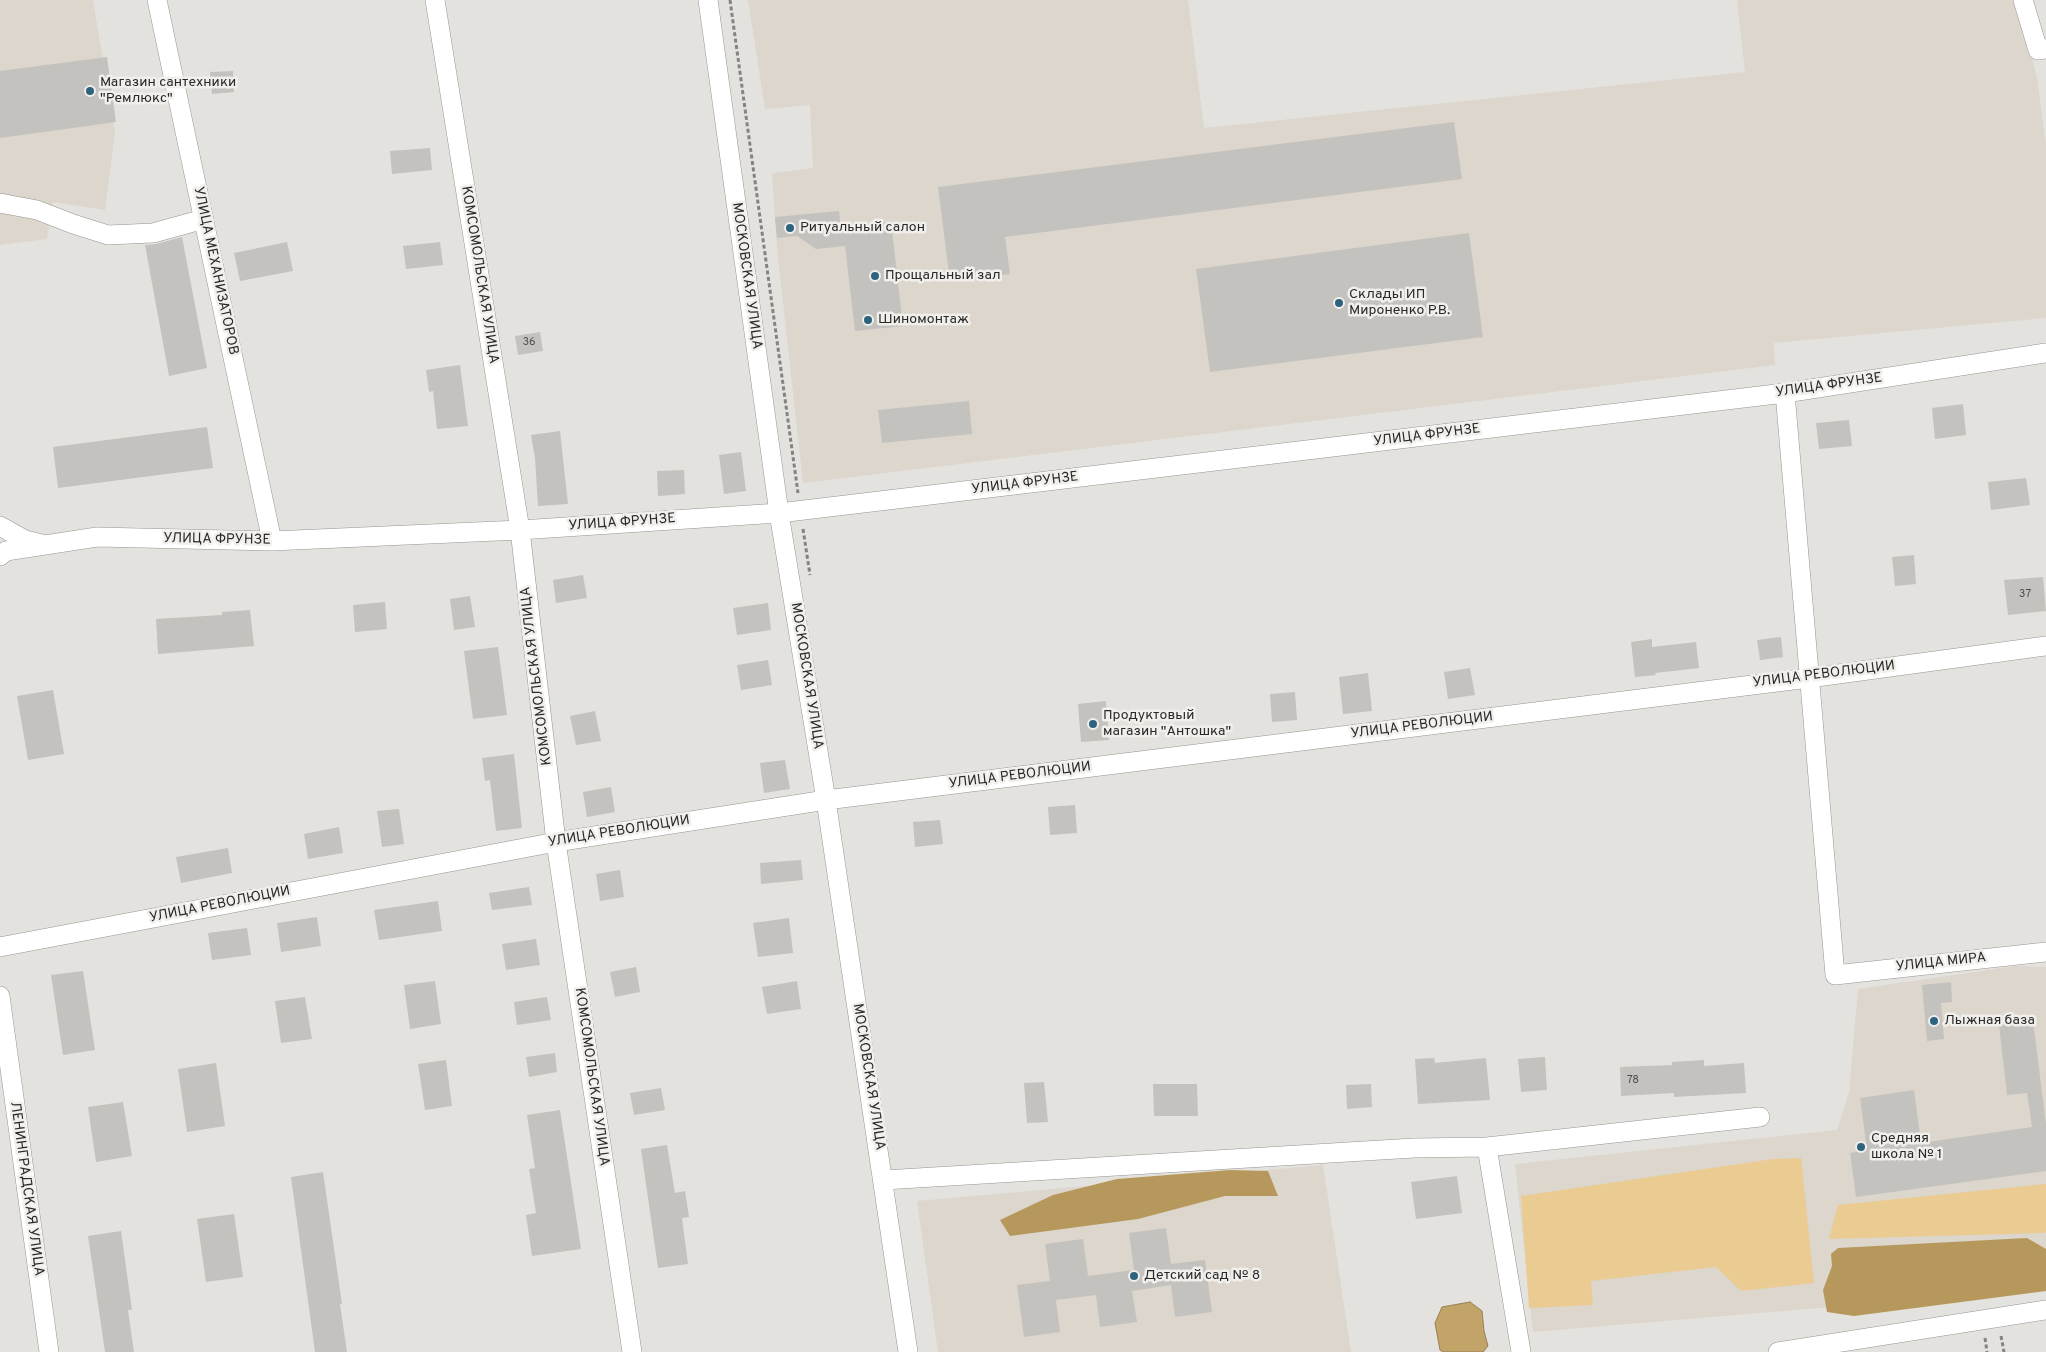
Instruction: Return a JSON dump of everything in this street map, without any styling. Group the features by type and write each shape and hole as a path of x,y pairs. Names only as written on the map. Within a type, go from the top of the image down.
{"street":[{"name":"УЛИЦА МЕХАНИЗАТОРОВ","path":"158,0 272,541"},
{"name":"КОМСОМОЛЬСКАЯ УЛИЦА","path":"435,0 520,530 556,842 632,1352"},
{"name":"МОСКОВСКАЯ УЛИЦА","path":"708,0 779,513 826,800 884,1180 908,1352"},
{"path":"2023,0 2042,50"},
{"path":"0,203 37,210 108,235 153,232 204,219"},
{"name":"УЛИЦА ФРУНЗЕ","path":"0,556 6,551 97,537 272,541 520,530 779,513 1785,393 2046,353"},
{"path":"1785,393 1809,678"},
{"path":"0,526 25,540 44,545"},
{"name":"УЛИЦА РЕВОЛЮЦИИ","path":"0,947 556,842 826,800 1809,678 2046,646"},
{"name":"УЛИЦА МИРА","path":"1809,678 1835,975 2046,952"},
{"name":"ЛЕНИНГРАДСКАЯ УЛИЦА","path":"0,996 49,1352"},
{"path":"884,1180 1414,1148 1487,1147 1760,1117"},
{"path":"1487,1147 1522,1352"},
{"path":"1778,1352 1878,1345 2046,1310"}],"shaded area":[{"path":"0,0 93,0 115,132 105,210 53,202 47,239 0,245"},
{"path":"748,0 1188,0 1204,128 1745,72 1737,0 2016,0 2037,77 2046,145 2046,318 1774,343 1775,365 803,483 777,248 772,173 813,168 810,105 765,109"},
{"name":"Средняя школа № 1","path":"2015,966 2046,967 2046,1289 1533,1332 1515,1164 1837,1130 1849,1092 1858,989"},
{"path":"1801,1158 1814,1283 1741,1291 1716,1267 1591,1281 1593,1305 1529,1308 1521,1196 1773,1159"},
{"name":"Детский сад № 8","path":"1323,1165 1351,1352 938,1352 917,1201"},
{"path":"1230,1170 1268,1171 1278,1196 1225,1196 1138,1219 1010,1236 1000,1220 1053,1195 1117,1179"},
{"path":"2046,1184 2046,1232 2044,1233 1829,1239 1838,1205"},
{"path":"2027,1238 2046,1249 2046,1291 1854,1316 1827,1312 1823,1290 1832,1266 1831,1254 1838,1248"},
{"path":"1470,1302 1482,1311 1488,1346 1483,1352 1443,1352 1440,1350 1435,1323 1442,1307"}],"building":[{"path":"107,57 116,122 0,138 0,71"},
{"path":"233,71 234,92 212,94 210,72"},
{"path":"1454,122 1462,179 1005,237 1010,274 950,281 938,187"},
{"path":"430,148 432,170 392,174 390,151"},
{"path":"839,211 841,228 891,222 903,326 855,331 845,246 816,249 797,236 777,238 775,217"},
{"name":"Склады ИП Мироненко Р.В.","path":"1469,233 1483,337 1210,372 1196,269"},
{"path":"182,237 207,368 169,376 145,245"},
{"path":"287,242 293,271 240,281 234,253"},
{"path":"440,242 443,265 406,269 403,246"},
{"path":"540,332 543,351 518,355 515,336"},
{"path":"460,365 468,426 437,429 433,391 429,392 426,370"},
{"path":"969,401 972,434 882,443 878,410"},
{"path":"1963,404 1966,435 1935,439 1932,408"},
{"path":"1849,420 1852,446 1819,449 1816,423"},
{"path":"207,427 213,468 58,488 53,447"},
{"path":"560,431 568,504 538,506 535,458 531,435"},
{"path":"741,452 746,491 724,494 719,455"},
{"path":"684,470 685,494 658,496 657,471"},
{"path":"2026,478 2030,505 1991,510 1988,482"},
{"path":"1914,555 1916,584 1895,586 1892,557"},
{"path":"583,575 587,598 556,603 553,580"},
{"path":"2043,577 2046,611 2008,615 2004,580"},
{"path":"470,596 475,627 454,630 450,599"},
{"path":"385,602 387,629 355,632 353,605"},
{"path":"768,603 771,630 737,635 733,608"},
{"path":"250,610 254,646 158,654 156,619 222,615 222,612"},
{"path":"1781,637 1783,657 1760,660 1757,640"},
{"path":"1652,639 1652,647 1696,642 1699,668 1635,677 1631,642"},
{"path":"498,647 507,715 473,719 464,651"},
{"path":"768,660 772,685 741,690 737,665"},
{"path":"1470,668 1475,695 1448,699 1444,672"},
{"path":"1368,673 1372,711 1343,714 1339,677"},
{"path":"53,690 64,754 28,760 17,696"},
{"path":"1295,692 1297,720 1272,722 1270,694"},
{"path":"1106,701 1109,740 1081,742 1078,704"},
{"path":"595,711 601,741 576,745 570,716"},
{"path":"514,754 522,828 496,831 490,780 485,781 482,758"},
{"path":"785,760 790,789 764,793 760,763"},
{"path":"611,787 615,812 587,817 583,792"},
{"path":"1075,805 1077,833 1050,835 1048,807"},
{"path":"399,809 404,844 382,847 377,811"},
{"path":"940,820 943,844 915,847 913,822"},
{"path":"339,827 343,853 308,859 304,834"},
{"path":"228,848 232,873 181,883 176,857"},
{"path":"801,860 803,880 761,884 760,863"},
{"path":"620,870 624,897 600,901 596,874"},
{"path":"529,887 532,905 492,910 489,893"},
{"path":"438,901 442,931 379,940 374,910"},
{"path":"317,917 321,946 281,952 277,923"},
{"path":"789,918 793,953 758,957 753,923"},
{"path":"247,928 251,955 212,960 208,933"},
{"path":"536,939 540,965 506,970 502,944"},
{"path":"636,967 640,992 615,997 610,972"},
{"path":"83,971 95,1050 63,1055 51,975"},
{"path":"435,981 441,1024 410,1029 404,985"},
{"path":"797,981 801,1009 767,1014 762,987"},
{"name":"Лыжная база","path":"1951,982 1952,1002 1941,1003 1944,1039 1927,1041 1922,985"},
{"path":"305,997 312,1039 281,1043 275,1001"},
{"path":"547,997 551,1020 517,1025 514,1002"},
{"path":"2033,1021 2046,1124 2046,1171 1856,1197 1850,1153 1867,1150 1860,1098 1914,1090 1921,1143 2032,1127 2027,1093 2007,1095 1999,1025"},
{"path":"555,1053 557,1072 529,1077 526,1057"},
{"path":"1545,1057 1547,1090 1521,1092 1518,1059"},
{"path":"1434,1058 1435,1063 1486,1058 1490,1100 1418,1104 1415,1059"},
{"path":"446,1060 452,1106 425,1110 418,1064"},
{"path":"1704,1060 1704,1066 1744,1063 1746,1093 1674,1097 1674,1093 1621,1096 1620,1067 1672,1065 1672,1062"},
{"path":"216,1063 225,1126 187,1132 178,1069"},
{"path":"1044,1082 1048,1122 1027,1123 1024,1083"},
{"path":"1153,1084 1197,1084 1198,1116 1154,1116"},
{"path":"1371,1084 1372,1107 1347,1109 1346,1085"},
{"path":"661,1088 665,1110 634,1115 630,1093"},
{"path":"123,1102 132,1156 96,1162 88,1107"},
{"path":"560,1110 581,1249 532,1256 526,1215 536,1213 529,1169 535,1168 527,1115"},
{"path":"667,1145 675,1193 685,1191 689,1217 682,1218 688,1264 658,1268 641,1149"},
{"path":"323,1172 347,1352 315,1352 291,1177"},
{"path":"1457,1176 1462,1213 1416,1219 1411,1182"},
{"path":"234,1214 243,1277 206,1282 197,1219"},
{"path":"1166,1228 1171,1264 1205,1260 1212,1312 1175,1317 1171,1285 1132,1291 1137,1322 1100,1327 1096,1295 1056,1300 1060,1332 1024,1337 1017,1285 1050,1281 1045,1244 1083,1239 1088,1276 1134,1270 1129,1233"},
{"path":"121,1231 132,1310 128,1310 134,1352 105,1352 88,1236"}],"place":[{"name":"Магазин сантехники \"Ремлюкс\"","path":"90,91"},
{"name":"Ритуальный салон","path":"790,228"},
{"name":"Прощальный зал","path":"875,276"},
{"name":"Склады ИП Мироненко Р.В.","path":"1339,303"},
{"name":"Шиномонтаж","path":"868,320"},
{"name":"Продуктовый магазин \"Антошка\"","path":"1093,724"},
{"name":"Лыжная база","path":"1934,1021"},
{"name":"Средняя школа № 1","path":"1861,1147"},
{"name":"Детский сад № 8","path":"1134,1276"}]}
